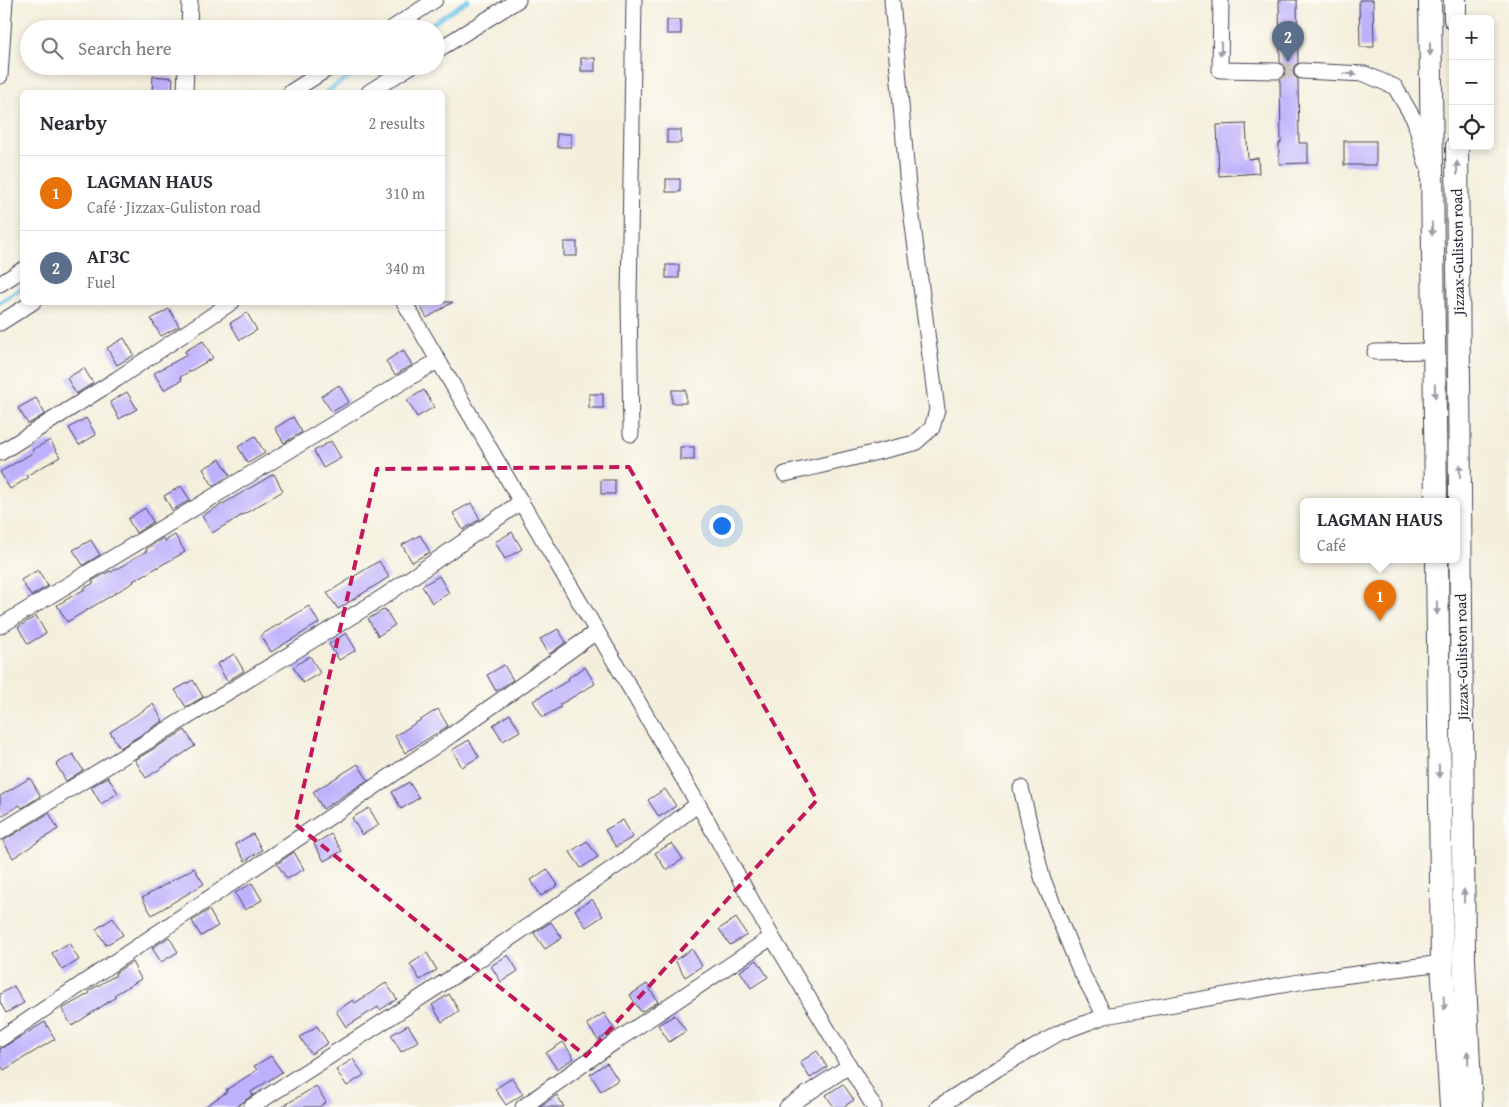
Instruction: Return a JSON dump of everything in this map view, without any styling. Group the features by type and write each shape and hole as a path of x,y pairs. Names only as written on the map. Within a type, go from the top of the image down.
{"highway":[{"name":"Jizzax-Guliston road","path":"1430,0 1436,498"},
{"path":"1455,0 1455,15"},
{"name":"Jizzax-Guliston road","path":"1457,150 1464,959 1471,1107"},
{"path":"1434,351 1459,351"},
{"name":"Jizzax-Guliston road","path":"1437,563 1442,963 1452,1107"}],"street":[{"path":"0,76 5,0"},
{"path":"189,20 190,0"},
{"path":"405,20 435,0"},
{"path":"445,45 518,0"},
{"path":"632,434 629,298 634,0"},
{"path":"785,474 915,443 932,428 937,410 908,187 892,0"},
{"path":"1221,0 1220,70 1277,71"},
{"path":"1302,71 1365,74 1395,87 1415,121 1432,184"},
{"path":"185,90 186,75"},
{"path":"295,90 318,75"},
{"path":"372,90 396,75"},
{"path":"3,277 20,271"},
{"path":"0,323 28,305"},
{"path":"0,453 117,379 228,305"},
{"path":"406,305 698,804 772,937 874,1107"},
{"path":"1375,352 1434,351"},
{"path":"0,626 437,361"},
{"path":"0,832 383,597 521,502"},
{"path":"0,1039 450,736 596,632"},
{"path":"1021,788 1042,877 1079,968 1105,1016"},
{"path":"251,1107 476,962 632,855 698,804"},
{"path":"523,1107 616,1041 772,937"},
{"path":"938,1107 997,1069 1060,1033 1105,1016 1311,980 1442,963"},
{"path":"787,1107 849,1066"}],"highlighted area":[{"path":"629,467 817,800 586,1056 295,824 377,469"}],"building":[{"path":"1279,0 1297,0 1298,63 1294,66 1293,71 1294,76 1298,79 1299,143 1308,143 1308,163 1279,164 1279,143 1281,143 1280,80 1285,76 1286,71 1285,66 1280,62"},
{"path":"1359,0 1373,0 1374,47 1360,47"},
{"path":"667,20 681,20 681,34 667,34"},
{"path":"581,58 595,58 595,71 581,71"},
{"path":"153,76 173,78 172,90 152,90"},
{"path":"1246,124 1248,159 1258,158 1259,173 1219,176 1217,125"},
{"path":"667,130 681,130 681,143 667,143"},
{"path":"557,134 571,134 571,147 557,147"},
{"path":"1344,141 1376,141 1376,165 1344,165"},
{"path":"666,179 680,179 680,192 666,192"},
{"path":"564,242 577,242 577,256 564,256"},
{"path":"666,265 679,265 679,278 666,278"},
{"path":"445,302 453,302 427,318 420,305 445,305"},
{"path":"169,309 179,326 161,336 151,319"},
{"path":"247,313 257,330 240,340 230,323"},
{"path":"124,338 134,355 117,365 107,348"},
{"path":"203,341 213,358 180,377 182,380 164,390 154,373 187,355 185,351"},
{"path":"403,350 412,365 395,375 386,361"},
{"path":"84,368 93,383 76,394 67,378"},
{"path":"339,385 349,402 332,412 321,396"},
{"path":"424,390 434,407 417,417 407,400"},
{"path":"672,390 686,390 686,403 672,403"},
{"path":"127,392 137,409 119,419 110,402"},
{"path":"589,394 603,394 603,408 589,408"},
{"path":"36,398 45,414 28,424 18,408"},
{"path":"293,417 302,432 284,443 275,428"},
{"path":"86,418 96,435 79,445 69,428"},
{"path":"255,436 265,453 248,463 238,447"},
{"path":"50,440 60,457 26,476 28,478 10,489 0,472"},
{"path":"331,441 341,458 323,468 314,451"},
{"path":"680,447 694,447 694,460 680,460"},
{"path":"220,459 230,475 213,486 203,469"},
{"path":"274,474 283,491 212,533 202,516"},
{"path":"601,480 615,480 615,494 601,494"},
{"path":"181,486 190,500 172,510 164,496"},
{"path":"471,503 480,519 463,530 453,513"},
{"path":"145,508 153,522 136,533 128,519"},
{"path":"512,532 522,549 505,559 495,542"},
{"path":"175,535 185,552 133,581 67,622 57,605 94,583 92,581 147,551 146,549 163,538 165,541"},
{"path":"420,535 430,552 412,562 402,545"},
{"path":"91,540 100,555 83,565 73,550"},
{"path":"379,561 389,577 338,609 327,593"},
{"path":"38,570 48,586 31,596 21,580"},
{"path":"439,576 449,593 432,603 422,586"},
{"path":"309,606 319,623 271,652 261,635"},
{"path":"385,609 395,625 378,636 368,619"},
{"path":"36,616 46,633 28,644 18,627"},
{"path":"558,629 566,642 549,654 540,639"},
{"path":"346,633 356,650 339,660 329,644"},
{"path":"234,654 244,671 227,681 217,664"},
{"path":"310,656 320,673 303,683 293,667"},
{"path":"504,665 513,680 496,691 487,675"},
{"path":"585,667 595,684 559,705 561,707 543,717 533,701 569,680 568,678"},
{"path":"193,680 203,697 186,707 175,690"},
{"path":"153,704 163,721 120,748 110,732"},
{"path":"438,709 448,726 405,753 395,736"},
{"path":"510,714 520,731 503,741 493,725"},
{"path":"185,730 195,746 146,778 135,760"},
{"path":"469,740 479,757 462,767 452,750"},
{"path":"73,754 83,770 66,781 56,764"},
{"path":"358,764 368,780 323,809 313,792"},
{"path":"108,777 118,793 101,804 91,787"},
{"path":"30,778 40,795 39,797 22,808 20,805 0,817 0,796"},
{"path":"409,782 419,798 401,809 392,792"},
{"path":"665,789 676,806 659,817 648,800"},
{"path":"369,808 379,825 362,835 352,818"},
{"path":"49,813 58,829 13,858 3,841"},
{"path":"623,820 633,837 616,847 605,830"},
{"path":"253,834 262,850 245,861 235,844"},
{"path":"331,834 342,851 324,861 314,844"},
{"path":"587,841 598,857 581,868 570,852"},
{"path":"672,843 683,859 666,870 655,853"},
{"path":"294,852 304,869 287,879 277,864"},
{"path":"194,868 204,884 152,915 142,898"},
{"path":"547,869 558,885 541,896 531,880"},
{"path":"252,883 262,900 245,910 235,893"},
{"path":"592,899 603,916 586,927 575,910"},
{"path":"209,910 218,926 201,936 192,921"},
{"path":"113,918 123,935 106,945 96,929"},
{"path":"736,918 747,935 730,945 719,929"},
{"path":"551,922 562,938 545,949 534,933"},
{"path":"169,937 178,952 161,962 152,948"},
{"path":"69,943 79,960 62,970 52,953"},
{"path":"692,949 702,966 685,977 675,960"},
{"path":"427,953 437,970 420,980 410,964"},
{"path":"508,955 518,971 501,982 491,966"},
{"path":"757,960 768,977 751,988 740,971"},
{"path":"132,962 141,979 114,995 116,997 72,1026 62,1009 90,993 89,991 116,975 115,973"},
{"path":"386,983 397,999 380,1010 378,1007 346,1027 336,1011 353,1000 355,1003"},
{"path":"647,984 658,1002 641,1012 630,995"},
{"path":"14,986 24,1003 6,1013 0,1002 0,994"},
{"path":"449,994 459,1011 442,1022 432,1005"},
{"path":"604,1013 615,1030 598,1040 587,1024"},
{"path":"675,1015 686,1031 669,1042 658,1025"},
{"path":"45,1022 55,1039 4,1070 0,1064 0,1049"},
{"path":"408,1025 418,1041 401,1052 391,1035"},
{"path":"317,1026 328,1043 311,1054 300,1037"},
{"path":"563,1042 574,1058 557,1069 546,1053"},
{"path":"817,1051 827,1067 810,1078 800,1062"},
{"path":"271,1056 282,1072 251,1092 253,1095 236,1107 204,1107 257,1070 254,1066"},
{"path":"353,1059 364,1075 347,1086 336,1070"},
{"path":"607,1063 618,1080 601,1091 590,1074"},
{"path":"512,1078 523,1094 506,1105 495,1089"},
{"path":"843,1084 854,1100 843,1107 834,1107 826,1095"},
{"path":"316,1086 326,1102 319,1107 282,1107"},
{"path":"557,1095 564,1107 539,1107"}],"waterway":[{"path":"438,20 468,0"},
{"path":"329,90 352,75"},
{"path":"0,302 20,289"}],"tunnel":[{"path":"1277,71 1302,71"}],"place":[{"name":"АГЗС","path":"1288,62"},
{"name":"LAGMAN HAUS","path":"1380,621"}]}
